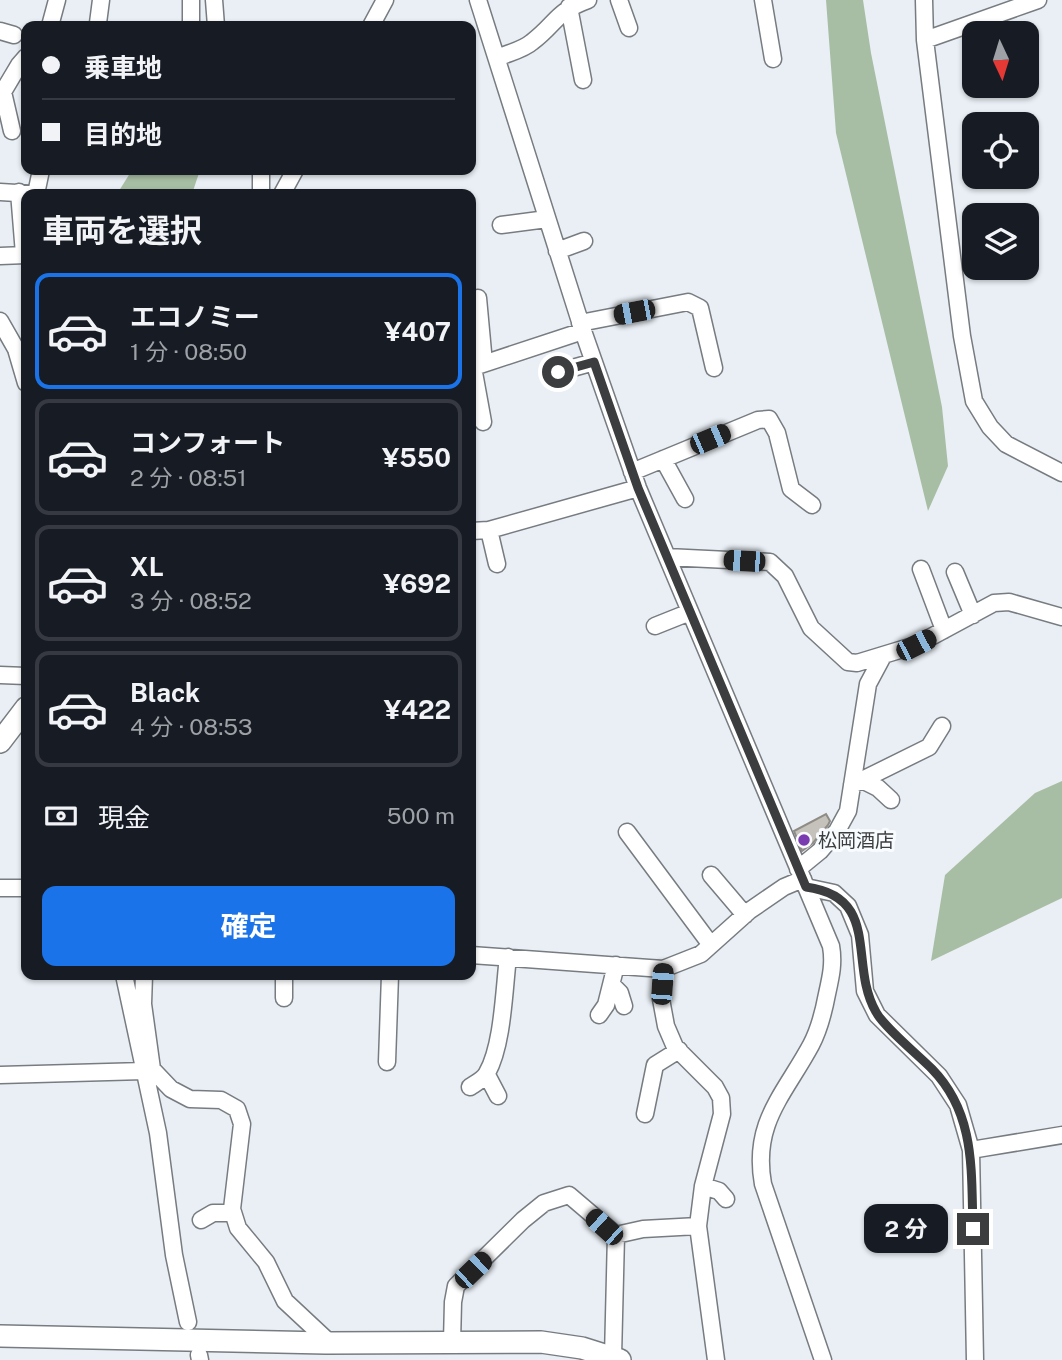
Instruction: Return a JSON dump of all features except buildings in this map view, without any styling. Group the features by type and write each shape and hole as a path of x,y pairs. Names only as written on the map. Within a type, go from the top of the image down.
{"street":[{"path":"51,21 57,0"},
{"path":"98,21 101,0"},
{"path":"191,0 191,21"},
{"path":"214,0 216,21"},
{"path":"374,21 384,0"},
{"path":"478,0 581,327 632,472 831,946 834,963 825,1006 813,1043 769,1115 758,1161 763,1184 822,1360"},
{"path":"497,58 531,43 556,16 569,7 588,0"},
{"path":"620,0 629,28"},
{"path":"763,0 773,59"},
{"path":"924,0 925,40 962,336 974,401 990,427 1006,444 1062,473"},
{"path":"925,40 1038,0"},
{"path":"569,7 583,80"},
{"path":"12,131 2,92 21,63"},
{"path":"0,192 21,193"},
{"path":"501,225 547,219"},
{"path":"557,251 584,241"},
{"path":"0,256 21,255"},
{"path":"478,298 476,366 483,422"},
{"path":"476,366 581,327 688,302 700,307 715,369"},
{"path":"0,321 16,349 21,366"},
{"path":"558,372 594,362"},
{"path":"632,472 758,420 769,419 777,433 791,489 812,505"},
{"path":"663,459 678,491 685,499"},
{"path":"476,531 489,530 638,488"},
{"path":"489,530 497,564"},
{"path":"667,557 769,562 785,576 811,628 848,662 857,663 916,645 994,603 1009,602 1062,617"},
{"path":"921,569 944,630"},
{"path":"955,572 974,615"},
{"path":"655,626 690,612"},
{"path":"476,955 663,968 701,954 745,915 784,887 802,878 837,831 848,811 857,783 868,684 883,656"},
{"path":"0,676 21,676"},
{"path":"0,742 21,715"},
{"path":"857,783 929,747 942,726"},
{"path":"857,783 878,788 891,800"},
{"path":"627,832 711,945"},
{"path":"711,875 745,915"},
{"path":"802,878 834,893 848,906 860,935 865,991 877,1016 939,1076 958,1105 971,1150 975,1360"},
{"path":"0,888 21,888"},
{"path":"470,1087 487,1075 500,1029 508,957"},
{"path":"599,1015 606,1005 616,965"},
{"path":"663,968 661,999 666,1026 679,1050 715,1087 721,1098 722,1114 703,1186 698,1226 716,1360"},
{"path":"125,980 148,1070 171,1089 190,1099 220,1100 237,1110 242,1124 233,1213 238,1228 266,1262 285,1301 330,1343"},
{"path":"144,980 148,1070 174,1255 188,1322"},
{"path":"284,980 284,998"},
{"path":"387,1062 390,980"},
{"path":"612,985 620,993 624,1006"},
{"path":"645,1114 655,1065 679,1050"},
{"path":"0,1075 148,1070"},
{"path":"487,1075 498,1096"},
{"path":"971,1150 1062,1135"},
{"path":"703,1186 719,1191 726,1199"},
{"path":"452,1342 456,1286 544,1203 569,1195 616,1235 643,1229 698,1226"},
{"path":"201,1220 214,1213 233,1213"},
{"path":"0,1336 330,1343 365,1351 452,1342 541,1342 582,1348 616,1359 616,1235"}],"green space":[{"path":"826,0 863,0 871,53 942,407 948,466 928,511 836,133"},
{"path":"129,175 198,175 194,189 120,189"},
{"path":"1062,781 1062,898 931,961 945,875 1035,793"}],"place":[{"name":"松岡酒店","path":"804,840"}],"route":[{"path":"558,372 594,362 638,488 806,887 834,893 848,906 860,935 865,991 877,1016 939,1076 958,1105 971,1150 973,1229"}]}
